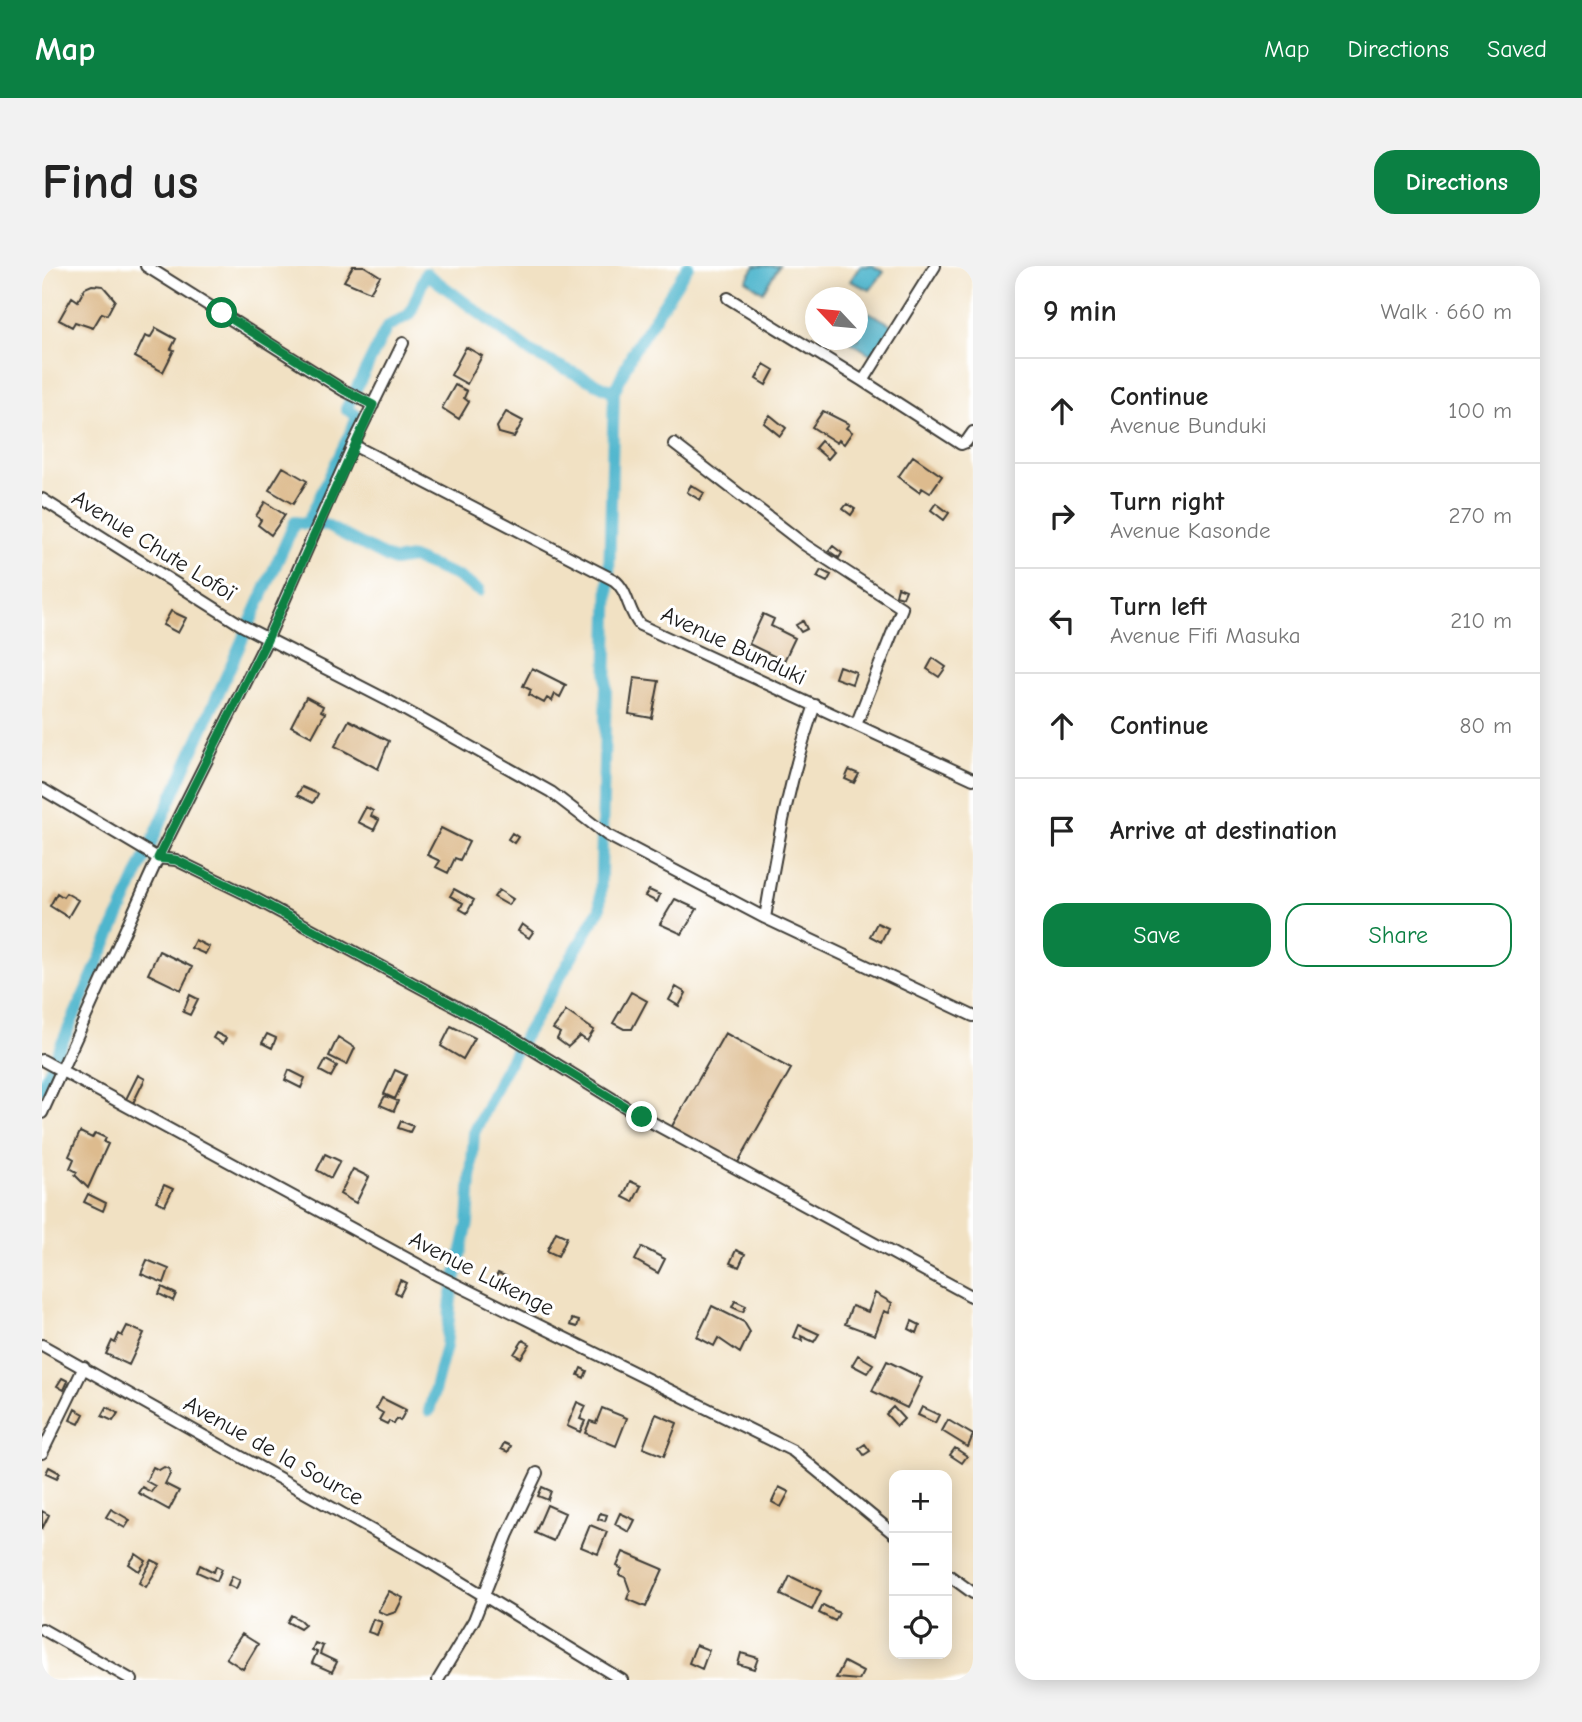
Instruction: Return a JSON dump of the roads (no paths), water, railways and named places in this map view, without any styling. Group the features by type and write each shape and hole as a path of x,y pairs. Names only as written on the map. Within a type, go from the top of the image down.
{"street":[{"path":"146,266 344,390 373,405"},
{"path":"863,381 935,266"},
{"path":"728,298 961,444 966,442 973,432"},
{"path":"42,1113 158,858 353,445 404,344"},
{"path":"674,444 805,545 902,608 856,724"},
{"name":"Avenue Bunduki","path":"353,445 620,584 631,615 640,625 973,779"},
{"name":"Avenue Chute Lofoï","path":"42,499 243,626 387,699 551,792 607,835 765,918 973,1016"},
{"path":"765,918 782,812 796,757 815,705"},
{"path":"42,789 158,858 176,860 241,892 509,1035 642,1117 973,1297"},
{"name":"Avenue Lukenge","path":"42,1060 439,1276 793,1451 893,1533"},
{"name":"Avenue de la Source","path":"42,1345 85,1367 484,1596 621,1680"},
{"path":"42,1452 85,1367"},
{"path":"438,1680 474,1620 537,1473"},
{"path":"952,1577 973,1594"},
{"path":"42,1629 132,1680"}],"water":[{"path":"755,266 779,266 763,292 746,280"},
{"path":"860,266 873,266 884,272 870,290 850,281"},
{"path":"868,312 894,326 874,356 864,350 868,350"}],"waterway":[{"path":"429,1411 446,1346 451,1299 468,1223 474,1133 501,1076 600,909 614,392 632,353 688,266"},
{"path":"42,1088 295,522 307,524 358,416 346,409 387,327 410,314 426,273 532,353 614,392"},
{"path":"307,524 325,525 394,561 412,558 457,576 479,591"}]}
